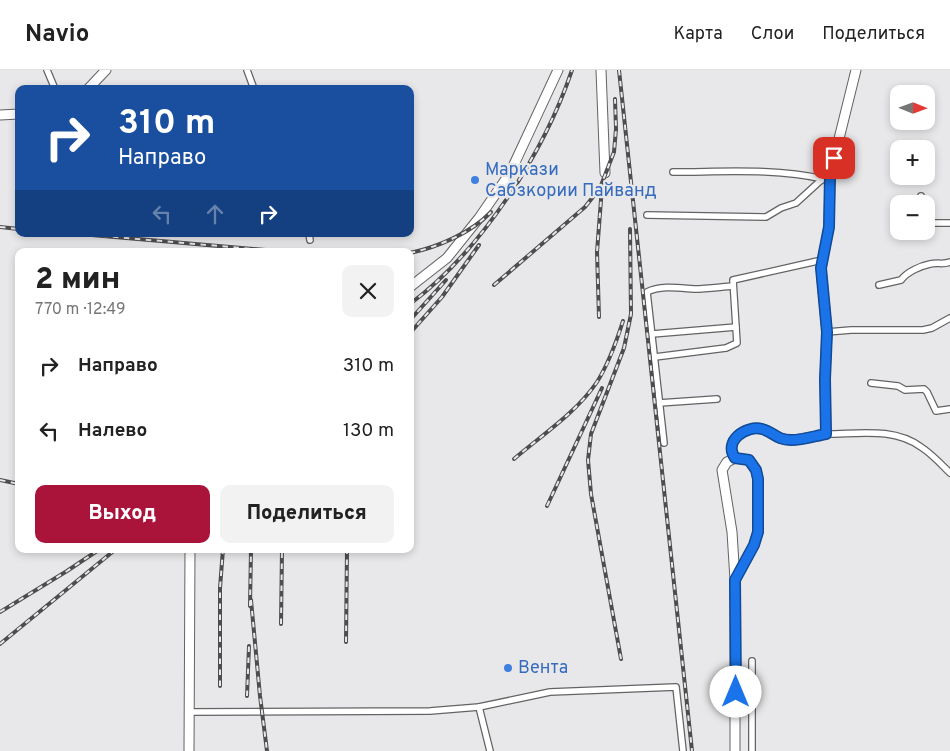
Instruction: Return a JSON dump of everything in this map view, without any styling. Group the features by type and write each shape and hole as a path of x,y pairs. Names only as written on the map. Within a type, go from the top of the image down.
{"street":[{"path":"47,70 53,85"},
{"path":"92,85 106,70"},
{"path":"247,70 253,85"},
{"path":"414,284 447,258 479,218 510,173 558,70"},
{"path":"600,70 605,173"},
{"path":"826,434 825,379 827,332 821,268 829,227 827,177 856,70"},
{"path":"0,115 15,114"},
{"path":"673,172 765,172 827,177"},
{"path":"647,215 766,217 796,202 827,177"},
{"path":"935,223 950,223"},
{"path":"655,357 726,348 737,343 733,280 822,260"},
{"path":"879,285 901,280 905,274 930,263 945,264 950,262"},
{"path":"664,443 647,292 664,288 693,289 733,286"},
{"path":"827,332 923,330 932,328 950,318"},
{"path":"652,334 736,327"},
{"path":"872,383 898,386 905,390 924,389 936,410 950,409"},
{"path":"659,403 717,400"},
{"path":"735,458 731,452 734,440 740,434 751,430 763,429 780,439 792,440 826,434 874,432 895,435 911,440 923,447 950,473"},
{"path":"735,580 754,545 758,532 758,479 749,460 735,458 727,462 722,470 732,532 735,580 736,751"},
{"path":"189,751 190,553"},
{"path":"752,661 752,751"},
{"path":"190,712 430,711 479,707 550,692 676,687 683,751"},
{"path":"479,707 490,751"}],"railway":[{"path":"414,301 461,257 485,229 507,198 545,134 572,70"},
{"path":"619,70 692,751"},
{"path":"494,285 585,207 600,188 614,152 616,129 615,99"},
{"path":"599,317 597,252 602,187"},
{"path":"414,252 432,247 464,233 491,212"},
{"path":"0,227 15,229"},
{"path":"621,659 591,494 588,460 591,434 624,348 631,314 630,229"},
{"path":"115,237 242,248"},
{"path":"414,328 442,297 479,245"},
{"path":"414,316 446,280"},
{"path":"514,459 569,414 589,393 605,368 623,321"},
{"path":"547,506 602,388"},
{"path":"0,480 15,483"},
{"path":"0,612 94,553"},
{"path":"0,644 111,553"},
{"path":"220,686 220,588 223,553"},
{"path":"250,606 251,553"},
{"path":"281,624 282,553"},
{"path":"346,642 347,553"},
{"path":"251,600 267,751"},
{"path":"247,696 249,646"}],"place":[{"name":"Маркази Сабзкории Пайванд","path":"475,180"},
{"name":"Вента","path":"508,668"}],"route":[{"path":"736,692 735,580 754,545 758,532 758,479 756,470 749,460 735,458 731,452 731,447 734,440 740,434 756,429 763,429 780,439 792,440 826,434 825,379 827,332 821,268 829,227 830,175 834,158"}]}
